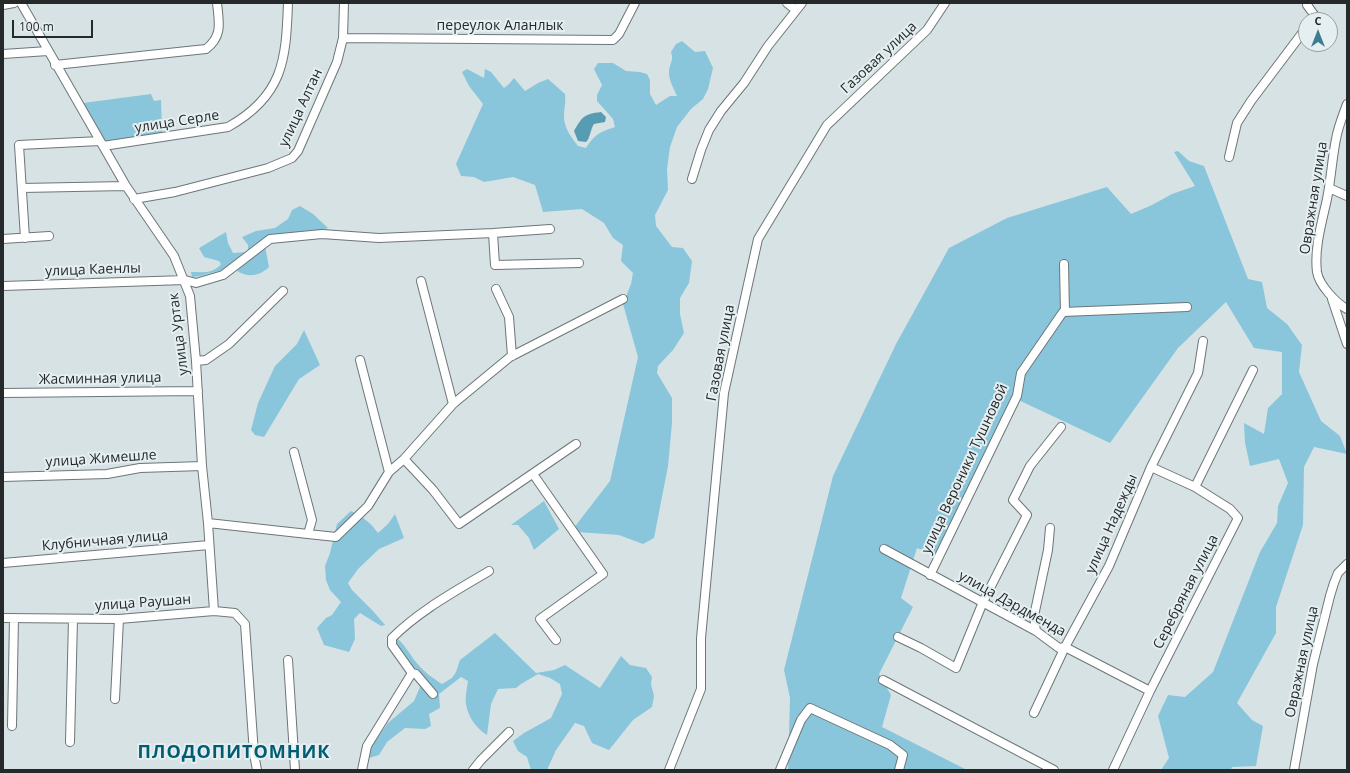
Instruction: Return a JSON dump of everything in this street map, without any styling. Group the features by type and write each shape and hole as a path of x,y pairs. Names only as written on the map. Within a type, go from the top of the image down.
{"street":[{"path":"3,5 14,3"},
{"name":"улица Уртак","path":"21,3 126,186 174,256 190,296 214,611"},
{"path":"56,65 206,49 216,40 218,33 219,25 217,3"},
{"name":"улица Серле","path":"22,188 19,145 101,143 228,127 246,116 264,99 274,85 282,65 287,38 288,3"},
{"name":"улица Алтан","path":"134,199 175,192 254,172 292,158 298,151 337,62 343,38 344,3"},
{"name":"переулок Аланлык","path":"343,38 613,40 618,37 635,3"},
{"path":"787,3 796,10"},
{"path":"692,179 709,130 721,111 744,83 768,46 802,3"},
{"name":"Газовая улица","path":"669,770 701,689 701,638 724,393 758,239 827,125 927,30 945,3"},
{"path":"1308,3 1307,5 1312,12"},
{"path":"1229,157 1237,124 1251,100 1298,38"},
{"path":"3,54 48,51"},
{"name":"Овражная улица","path":"1347,104 1336,138 1329,188 1317,249 1318,278 1332,299 1347,309"},
{"path":"25,238 22,188 126,186"},
{"path":"1329,188 1347,196"},
{"name":"улица Каенлы","path":"3,286 184,280 196,283 222,275 270,239 322,234 379,238 550,229"},
{"path":"493,233 495,265 579,263"},
{"path":"3,239 49,236"},
{"path":"1064,264 1065,312 1187,307"},
{"path":"420,281 453,404"},
{"path":"496,289 509,317 512,356"},
{"path":"196,361 206,360 229,344 283,291"},
{"path":"208,523 336,537 368,506 388,472 404,459 453,404 512,356 623,299"},
{"path":"1332,299 1347,344"},
{"name":"улица Вероники Тушновой","path":"930,575 1017,396 1021,373 1063,312 1065,312"},
{"name":"улица Надежды","path":"1034,713 1065,647 1109,566 1151,467 1198,373 1203,341"},
{"path":"360,360 388,472"},
{"path":"1195,487 1253,370"},
{"name":"Жасминная улица","path":"3,394 198,391"},
{"path":"898,637 956,668 983,602 1027,515 1013,500 1030,466 1061,427"},
{"path":"404,459 434,490 459,524 576,444"},
{"path":"294,452 312,520 308,534"},
{"name":"улица Жимешле","path":"3,477 107,474 140,468 202,466"},
{"name":"Серебряная улица","path":"1113,770 1150,690 1238,518 1230,509 1195,487 1151,467"},
{"path":"533,474 603,574 540,618 556,640"},
{"path":"1036,631 1034,616 1048,550 1050,528"},
{"name":"Клубничная улица","path":"3,563 209,545"},
{"name":"улица Дэрдменда","path":"884,549 1036,631 1059,648 1065,647 1150,690"},
{"name":"Овражная улица","path":"1294,770 1313,664 1334,583 1338,572 1347,564"},
{"path":"433,694 416,674 412,673 392,645 392,638 431,606 489,570"},
{"name":"улица Раушан","path":"3,618 119,619 214,611 235,613 245,624 254,754 257,770"},
{"path":"12,726 14,618"},
{"path":"70,742 73,619"},
{"path":"115,699 119,619"},
{"path":"288,660 295,770"},
{"path":"362,770 367,746 412,673"},
{"path":"883,680 1054,770"},
{"path":"780,770 801,720 810,708 890,745 903,755 899,770"},
{"path":"472,770 509,732"}],"shaded area":[{"path":"682,41 695,52 705,51 713,68 708,89 703,99 691,109 677,127 670,147 667,169 668,190 655,215 656,226 672,247 683,248 692,261 689,283 680,298 680,314 684,333 673,350 658,366 657,373 672,398 672,423 668,466 654,538 643,544 619,535 577,532 573,529 610,481 638,357 623,304 631,284 633,273 621,261 623,245 613,238 604,223 582,209 543,212 535,185 513,177 484,182 474,177 461,176 456,164 483,104 469,86 462,72 467,69 484,78 485,69 491,72 504,88 514,78 525,91 548,79 565,94 564,121 569,133 578,146 586,148 598,134 615,127 613,119 597,101 597,95 602,85 594,69 598,63 613,63 626,71 647,74 650,80 650,94 656,105 670,96 677,96 670,81 669,71 672,60 671,52 676,44"},
{"path":"151,94 154,101 161,100 162,133 105,143 83,103"},
{"path":"601,112 606,117 605,122 594,124 586,142 578,141 574,131 579,122 587,115"},
{"path":"1178,151 1189,161 1204,166 1248,279 1262,282 1267,308 1287,324 1302,345 1299,372 1321,421 1340,436 1347,454 1314,447 1304,467 1303,525 1276,607 1276,633 1237,703 1252,720 1263,726 1256,766 1232,767 1231,770 1161,770 1169,758 1158,716 1168,695 1185,697 1213,672 1260,552 1277,523 1278,506 1288,483 1279,459 1250,466 1245,443 1244,423 1264,434 1268,408 1282,394 1282,352 1254,348 1226,302 1178,348 1110,443 1012,397 935,555 917,548 901,598 913,607 879,674 891,695 882,727 967,770 788,770 790,698 784,670 833,476 896,344 949,248 1007,218 1107,187 1131,214 1172,194 1195,186 1174,152"},
{"path":"300,206 313,214 328,228 311,235 264,241 269,267 265,271 255,275 246,275 237,271 233,267 192,277 191,272 211,271 221,264 219,261 204,257 199,248 226,232 228,243 233,253 248,252 248,245 242,237 256,231 275,228 288,219 292,210"},
{"path":"304,330 320,365 299,379 264,437 255,435 251,430 258,403 275,366 297,344"},
{"path":"544,501 559,529 534,550 529,538 518,525 511,525"},
{"path":"351,511 366,520 378,533 388,524 395,514 404,538 379,549 358,569 348,583 352,590 385,625 381,626 360,613 354,619 355,639 349,652 324,645 317,628 326,618 332,615 341,602 330,590 326,580 325,566 330,553 337,524"},
{"path":"495,633 536,673 554,670 565,665 600,688 621,656 630,665 646,668 652,677 651,684 654,696 652,707 633,720 609,750 592,743 584,726 575,723 556,750 547,770 531,770 527,757 518,751 513,741 551,718 562,694 560,684 550,678 538,674 516,688 498,689 491,704 487,735 476,726 471,718 467,709 466,701 468,681 461,677 439,694 440,708 429,714 431,726 425,729 405,728 387,742 379,755 369,758 370,748 388,723 414,701 420,687 405,654 394,645 397,638 405,646 421,668 442,684 452,678 456,672 460,660"}],"district":[{"name":"ПЛОДОПИТОМНИК","path":"234,753"}]}
